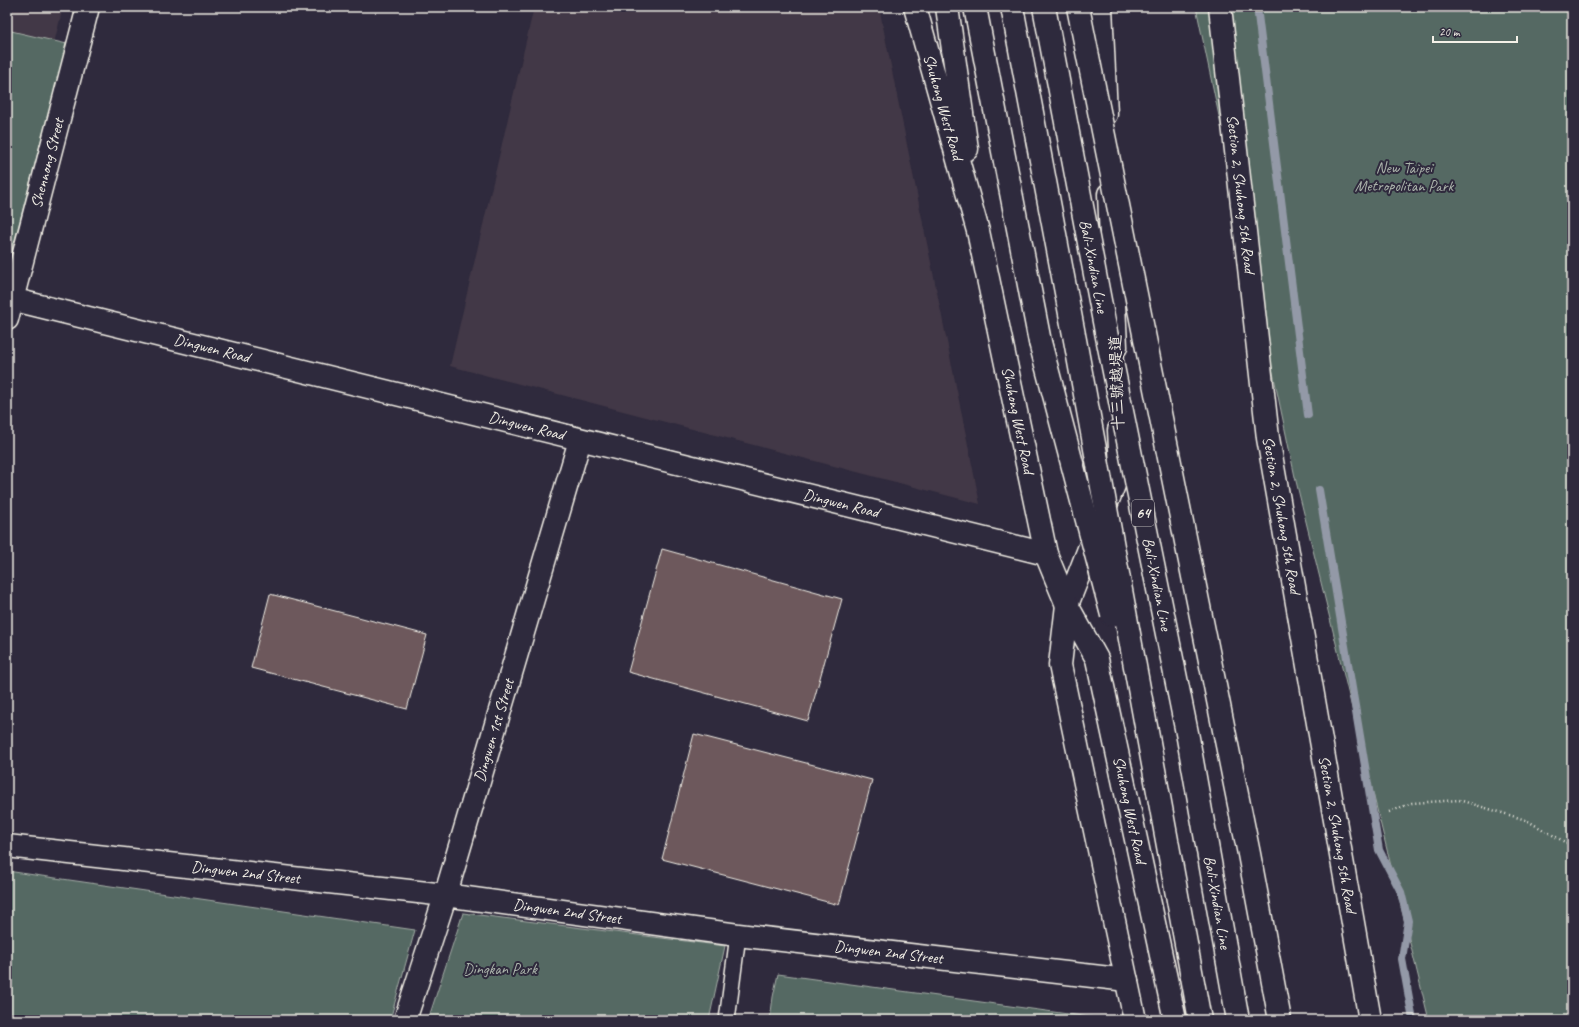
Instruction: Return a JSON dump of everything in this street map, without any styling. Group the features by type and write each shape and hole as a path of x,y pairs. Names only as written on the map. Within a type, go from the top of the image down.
{"main road":[{"name":"Shennong Street","path":"9,305 88,7"},
{"name":"Shuhong West Road","path":"915,7 978,231 1046,554 1067,605 1097,659 1175,1020"},
{"name":"Shuhong West Road","path":"947,7 978,231"},
{"path":"975,7 1040,342 1156,780"},
{"name":"Bali-Xindian Line","path":"1012,7 1200,1020"},
{"name":"Bali-Xindian Line","path":"1044,7 1105,324 1188,738 1238,1020"},
{"path":"1078,7 1247,847 1280,1020"},
{"name":"十三號越堤道","path":"1067,605 1121,467 1101,7"},
{"name":"Section 2, Shuhong 5th Road","path":"1220,7 1268,438 1370,1020"},
{"name":"Dingwen Road","path":"9,305 580,440 1046,554"},
{"name":"Dingwen 1st Street","path":"405,1020 445,895 580,440"},
{"name":"Shuhong West Road","path":"1067,605 1060,665 1135,1020"},
{"name":"Dingwen 2nd Street","path":"7,846 445,895 738,935 1127,980"}],"lane":[{"path":"727,1020 738,935"}],"path":[{"path":"1389,812 1412,803 1459,800 1526,820 1572,846"}],"shaded area":[{"path":"7,7 63,7 7,231"},
{"path":"534,7 879,7 980,504 450,366"}],"green space":[{"name":"New Taipei Metropolitan Park","path":"1196,7 1572,7 1572,1020 1429,1020 1295,477"},
{"path":"7,30 67,44 7,269"},
{"path":"7,871 415,930 390,1020 7,1020"},
{"name":"Dingkan Park","path":"463,913 725,946 709,1020 428,1020"},
{"path":"778,974 1104,1019 1104,1020 770,1020"}],"building":[{"path":"662,549 842,599 808,721 628,672"},
{"path":"270,594 427,635 407,709 251,668"},
{"path":"694,734 872,780 839,905 662,859"}],"waterway":[{"path":"1257,7 1308,415"},
{"path":"1319,490 1379,850 1401,892 1408,921 1402,959 1413,1020"}]}
